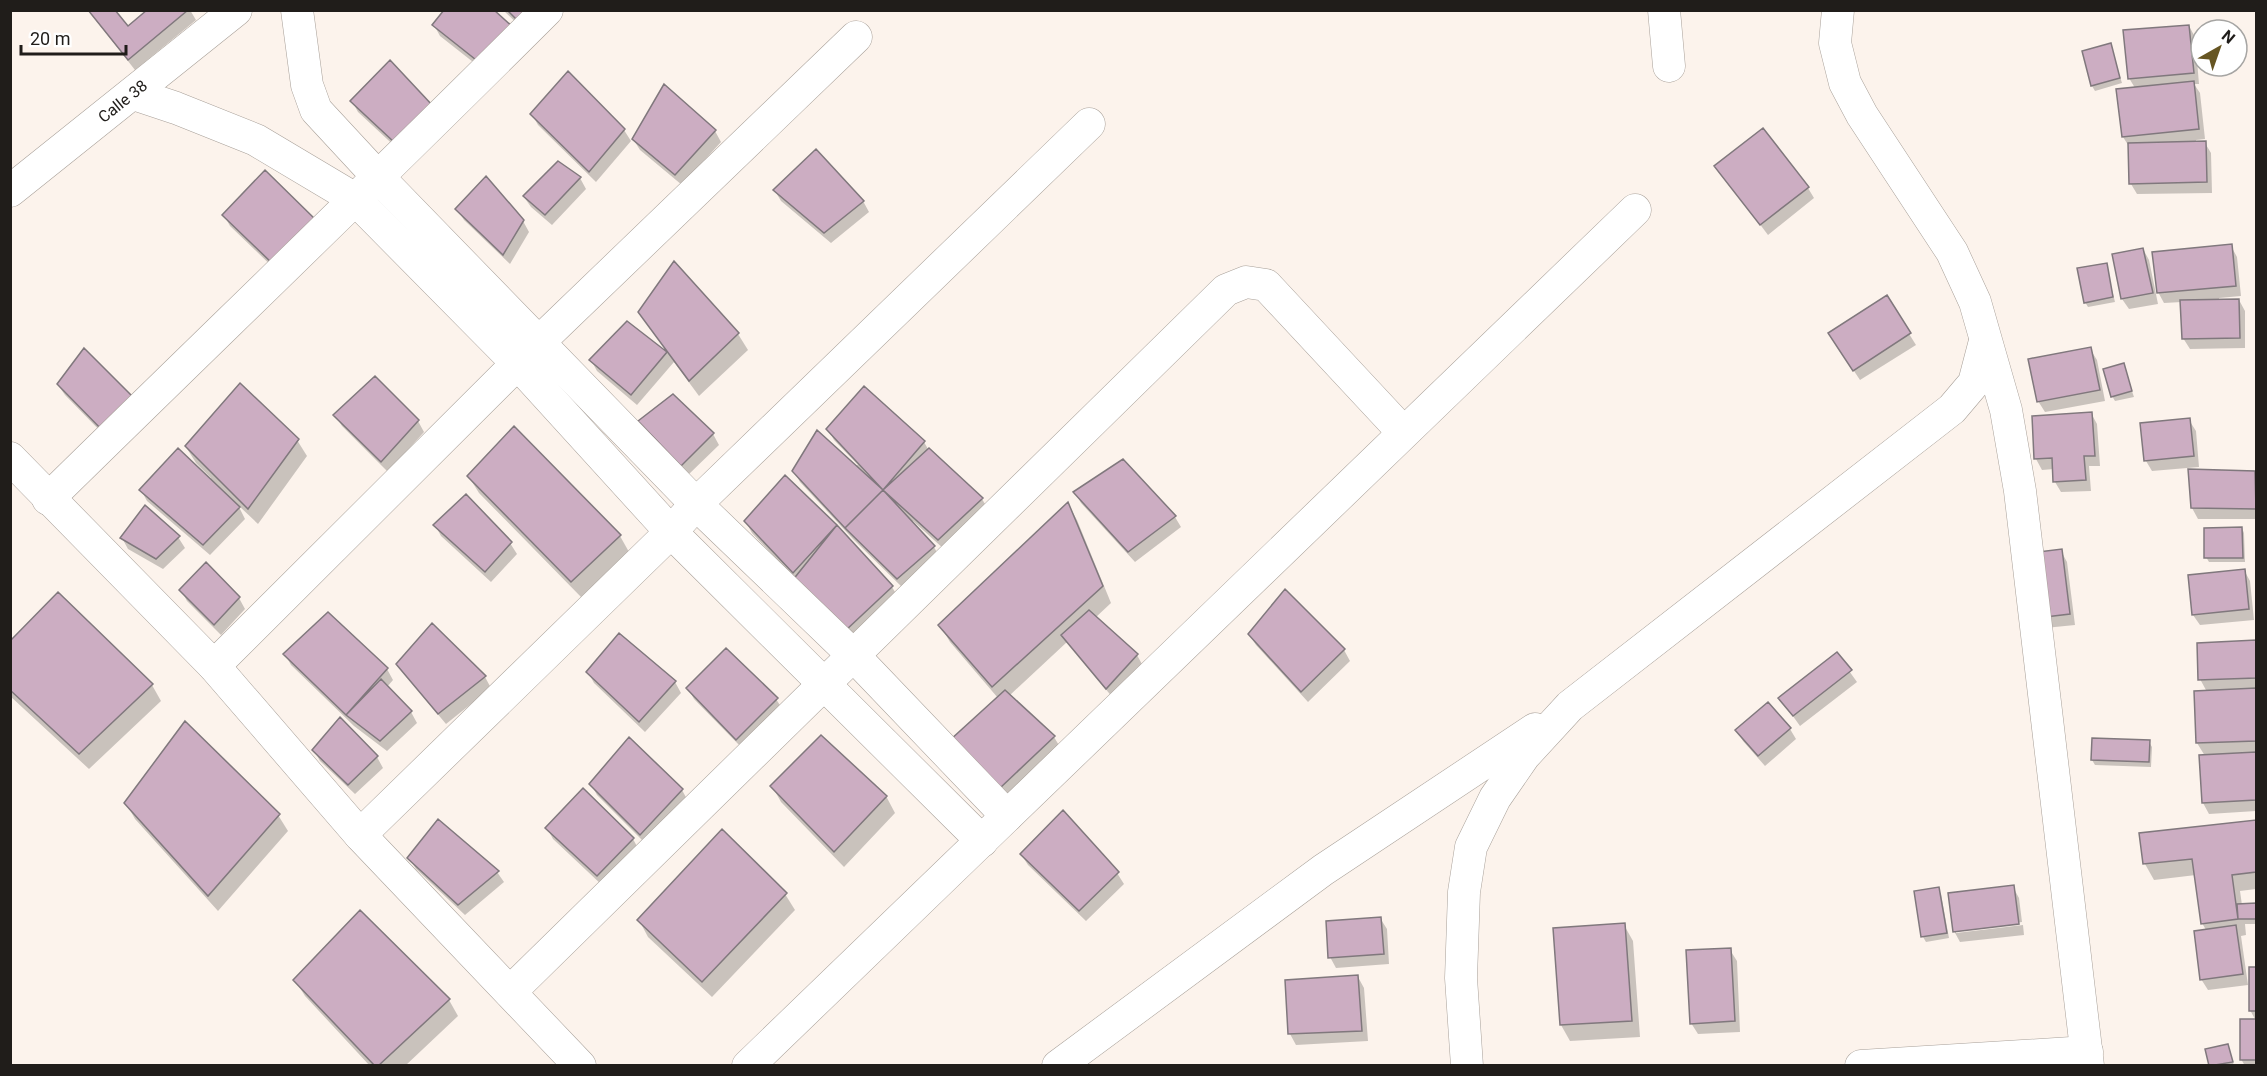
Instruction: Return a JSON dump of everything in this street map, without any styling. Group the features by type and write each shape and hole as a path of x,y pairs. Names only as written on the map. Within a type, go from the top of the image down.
{"street":[{"name":"Calle 38","path":"10,192 236,10"},
{"path":"297,10 307,85 316,110 379,178 696,504 853,655 1007,816"},
{"path":"48,499 379,178 547,10"},
{"path":"1664,10 1670,66"},
{"path":"1838,10 1835,43 1845,83 1862,115 1952,252 1975,302 2006,410 2020,491 2088,1059 1861,1065"},
{"path":"214,666 539,342 856,37"},
{"path":"134,94 256,140 355,199 518,364 672,532 982,841"},
{"path":"360,835 672,532 696,504 1089,124"},
{"path":"748,1065 1635,210"},
{"path":"510,992 1226,290 1246,282 1266,285 1403,432"},
{"path":"1058,1065 1323,870 1570,706 1952,409 1974,382 1985,341"},
{"path":"10,458 214,666 360,835 580,1065"},
{"path":"1467,1065 1461,978 1464,892 1471,847 1494,798 1524,756 1570,706"}],"building":[{"path":"88,10 115,10 128,26 147,10 188,10 128,60"},
{"path":"444,10 494,10 514,28 480,63 432,25"},
{"path":"507,10 533,10 520,23"},
{"path":"2189,25 2189,73 2128,79 2123,30"},
{"path":"2111,43 2120,78 2091,86 2082,51"},
{"path":"390,60 433,106 395,143 350,101"},
{"path":"568,71 625,129 589,172 530,114"},
{"path":"2194,81 2199,129 2122,137 2116,89"},
{"path":"664,84 716,130 675,175 632,139"},
{"path":"1763,128 1809,187 1760,225 1714,166"},
{"path":"2206,141 2207,182 2129,184 2128,143"},
{"path":"816,149 864,201 824,233 773,190"},
{"path":"558,161 581,177 545,215 523,196"},
{"path":"265,170 318,222 275,266 222,215"},
{"path":"486,176 524,220 503,255 455,209"},
{"path":"2232,244 2236,286 2157,293 2152,252"},
{"path":"2143,248 2153,293 2121,299 2112,254"},
{"path":"674,261 739,333 689,381 638,312"},
{"path":"2107,263 2113,297 2084,303 2077,268"},
{"path":"1887,295 1911,333 1853,371 1828,333"},
{"path":"2239,299 2240,338 2182,339 2180,300"},
{"path":"627,321 667,352 631,395 589,360"},
{"path":"2091,347 2100,390 2037,402 2028,359"},
{"path":"84,348 136,400 104,432 57,384"},
{"path":"2124,363 2132,391 2111,397 2103,369"},
{"path":"375,376 419,420 381,462 333,415"},
{"path":"240,383 299,439 248,509 185,446"},
{"path":"864,386 925,441 883,490 826,429"},
{"path":"673,394 714,433 681,466 638,421"},
{"path":"2092,412 2095,456 2084,456 2086,480 2053,482 2052,458 2034,459 2032,416"},
{"path":"2190,418 2194,456 2144,461 2140,423"},
{"path":"514,426 621,535 571,582 467,476"},
{"path":"817,430 883,490 845,528 792,471"},
{"path":"178,448 240,507 203,545 139,490"},
{"path":"929,448 983,498 938,540 883,490"},
{"path":"1123,459 1176,516 1128,552 1073,492"},
{"path":"2188,469 2255,471 2256,509 2191,508"},
{"path":"785,475 837,525 793,573 744,521"},
{"path":"883,490 935,546 897,579 845,528"},
{"path":"466,494 512,542 485,572 433,525"},
{"path":"1068,502 1103,586 992,687 938,625"},
{"path":"145,505 180,536 156,559 120,538"},
{"path":"837,525 893,586 845,631 792,581"},
{"path":"2242,527 2243,558 2204,558 2204,528"},
{"path":"2062,549 2070,614 2037,618 2030,553"},
{"path":"206,562 240,597 214,625 179,590"},
{"path":"2245,569 2249,609 2192,615 2188,575"},
{"path":"1285,589 1345,649 1301,692 1248,634"},
{"path":"58,592 153,684 79,754 10,690 10,641"},
{"path":"1089,610 1138,654 1106,689 1061,635"},
{"path":"328,612 388,668 346,715 283,654"},
{"path":"432,623 486,676 438,714 396,664"},
{"path":"619,633 676,681 639,722 586,672"},
{"path":"2256,640 2256,678 2198,680 2197,643"},
{"path":"726,648 778,698 736,740 686,688"},
{"path":"1837,652 1852,670 1793,716 1778,698"},
{"path":"381,679 412,711 380,741 346,715"},
{"path":"2256,688 2256,741 2196,743 2194,691"},
{"path":"1005,690 1055,736 1000,788 949,741"},
{"path":"1768,702 1791,728 1758,756 1735,730"},
{"path":"340,717 378,756 348,785 312,750"},
{"path":"185,721 280,814 208,896 124,803"},
{"path":"821,735 887,796 834,852 770,786"},
{"path":"629,737 683,789 640,835 589,784"},
{"path":"2092,738 2150,740 2149,762 2091,760"},
{"path":"2256,752 2256,800 2202,803 2199,755"},
{"path":"583,788 634,838 597,876 545,828"},
{"path":"1063,810 1119,872 1079,911 1020,854"},
{"path":"438,819 499,871 458,905 407,858"},
{"path":"2256,820 2256,872 2232,875 2238,919 2201,924 2192,859 2143,864 2139,833"},
{"path":"722,829 787,893 702,982 637,920"},
{"path":"2014,885 2019,924 1953,932 1948,893"},
{"path":"1939,887 1947,933 1921,937 1914,891"},
{"path":"2256,903 2256,919 2238,919 2237,904"},
{"path":"360,910 450,999 378,1066 375,1066 293,980"},
{"path":"1381,917 1384,954 1328,958 1326,921"},
{"path":"1625,923 1632,1021 1560,1025 1553,928"},
{"path":"2236,925 2243,974 2200,980 2194,931"},
{"path":"1731,948 1735,1021 1690,1024 1686,950"},
{"path":"2249,967 2256,967 2256,1011 2249,1011"},
{"path":"1358,975 1362,1031 1288,1034 1285,980"},
{"path":"2240,1019 2256,1019 2256,1060 2240,1060"},
{"path":"2228,1044 2233,1062 2209,1066 2205,1049"}]}
